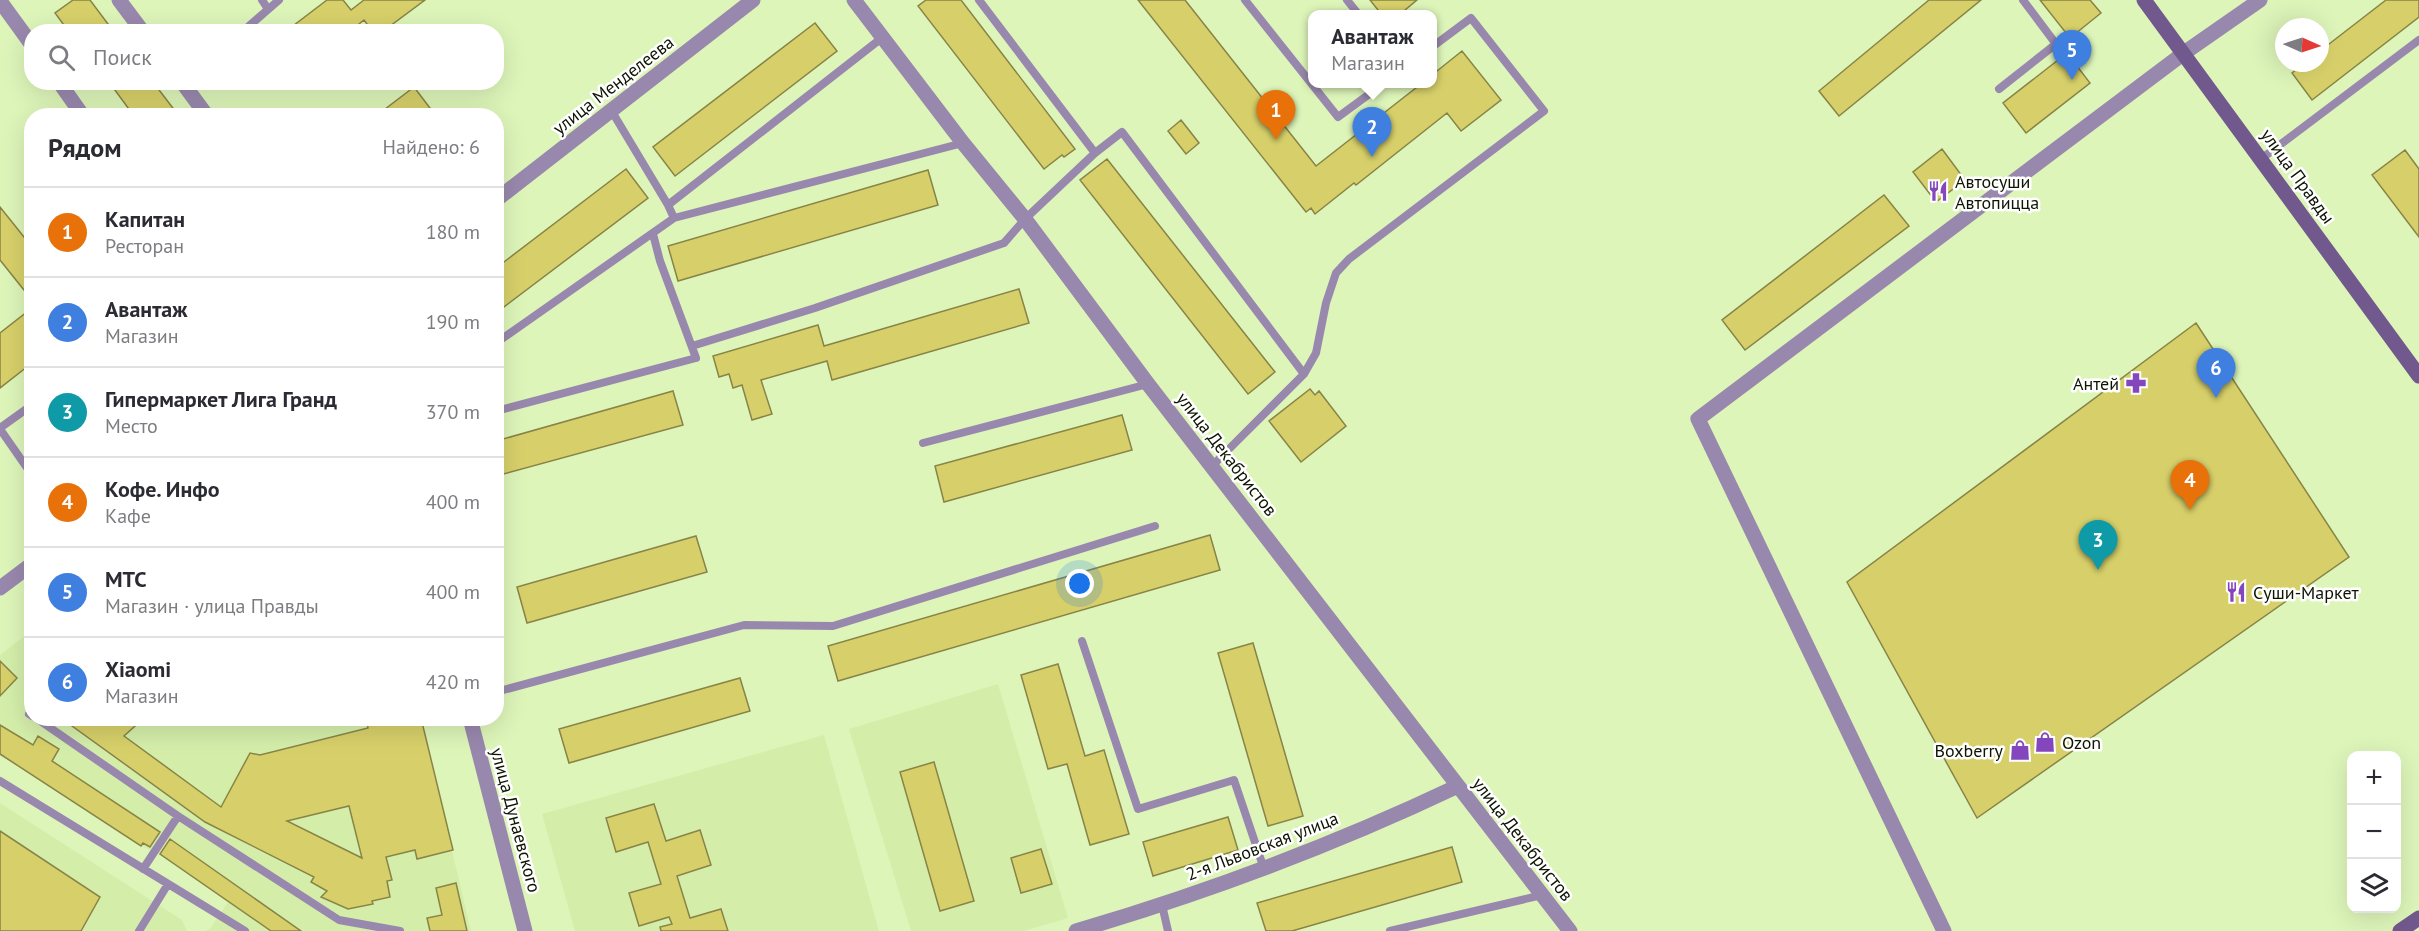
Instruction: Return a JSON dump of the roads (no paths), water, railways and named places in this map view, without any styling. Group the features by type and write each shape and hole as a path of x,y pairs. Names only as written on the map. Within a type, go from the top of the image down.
{"street":[{"path":"119,0 137,24"},
{"name":"улица Менделеева","path":"504,194 753,0"},
{"name":"улица Декабристов","path":"854,0 963,143 1025,219 1148,384 1570,931"},
{"name":"улица Правды","path":"2144,0 2419,376"},
{"path":"1944,931 1698,419 2184,53 2260,0"},
{"path":"0,1 24,34"},
{"path":"65,90 77,108"},
{"path":"188,90 201,108"},
{"path":"0,588 24,570"},
{"name":"улица Дунаевского","path":"472,726 525,931"},
{"name":"2-я Львовская улица","path":"1076,931 1162,905 1396,815 1458,786"},
{"path":"2400,931 2419,918"}],"lane":[{"path":"262,0 268,9"},
{"path":"251,24 279,0"},
{"path":"979,0 1095,153"},
{"path":"1245,0 1308,79"},
{"path":"2000,89 2056,44 2023,0"},
{"path":"1212,466 1304,374 1316,353 1326,303 1336,273 1349,259 1544,111 1471,18 1437,43"},
{"path":"668,205 883,37"},
{"path":"2261,159 2419,40"},
{"path":"1315,88 1338,117 1378,88"},
{"path":"611,110 674,218"},
{"path":"692,346 815,308 1004,243 1025,219 1095,153 1122,132 1304,374"},
{"path":"504,337 674,218 963,143"},
{"path":"504,409 696,358 652,234"},
{"path":"923,443 1148,384"},
{"path":"24,411 0,429 24,464"},
{"path":"504,690 744,625 833,626 1155,526"},
{"path":"1082,641 1138,809 1234,780 1263,866"},
{"path":"47,726 178,816 339,920 400,931"},
{"path":"0,782 245,931"},
{"path":"143,869 178,816"},
{"path":"139,931 168,884"},
{"path":"1390,931 1542,895"},
{"path":"1162,905 1168,931"}],"place":[{"name":"МТС","path":"2072,80"},
{"name":"Капитан","path":"1276,140"},
{"name":"Авантаж","path":"1372,157"},
{"name":"Автосуши Автопицца","path":"1938,191"},
{"name":"Антей","path":"2136,383"},
{"name":"Xiaomi","path":"2216,398"},
{"name":"Кофе. Инфо","path":"2190,510"},
{"name":"Гипермаркет Лига Гранд","path":"2098,570"},
{"name":"Суши-Маркет","path":"2236,592"},
{"name":"Ozon","path":"2045,742"},
{"name":"Boxberry","path":"2020,750"}]}
